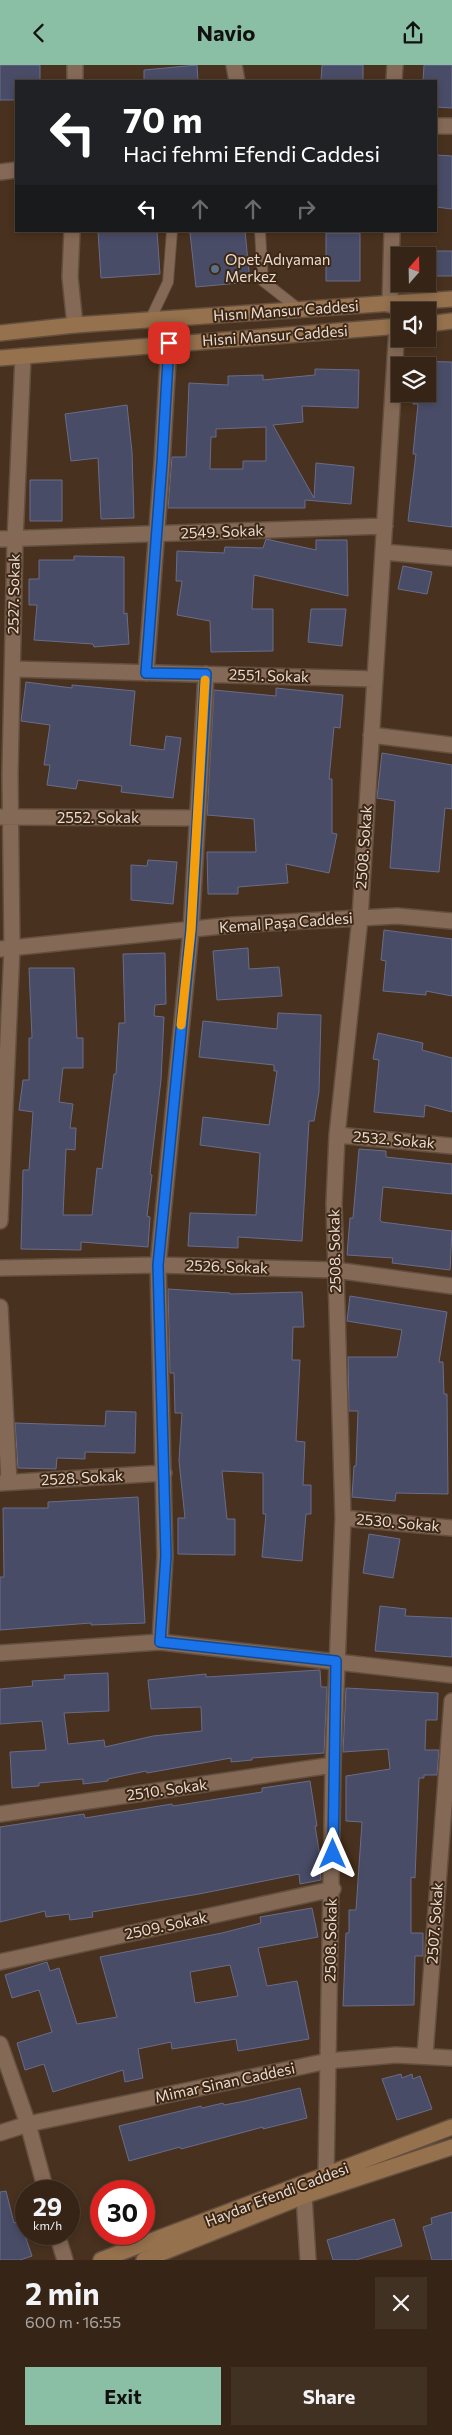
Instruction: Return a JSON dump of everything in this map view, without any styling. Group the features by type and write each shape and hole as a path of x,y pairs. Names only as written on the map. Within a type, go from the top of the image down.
{"main road":[{"name":"Hısnı Mansur Caddesi","path":"0,333 75,325 390,305 452,299"},
{"path":"436,323 452,321"},
{"name":"Hisni Mansur Caddesi","path":"0,358 169,343 391,328"},
{"name":"Haydar Efendi Caddesi","path":"101,2260 326,2177 452,2127"},
{"name":"Haydar Efendi Caddesi","path":"144,2260 304,2196 452,2147"}],"street":[{"path":"75,65 75,80"},
{"path":"234,65 237,80"},
{"path":"394,80 395,65"},
{"path":"437,126 452,126"},
{"path":"0,172 15,171"},
{"path":"72,232 70,277 75,325"},
{"path":"390,305 392,232"},
{"path":"146,673 169,343"},
{"name":"2508. Sokak","path":"326,2177 336,1661 344,1518 334,1204 337,1135 360,918 398,347"},
{"name":"2527. Sokak","path":"0,1221 6,949 5,817 13,669 8,539 23,356"},
{"name":"2549. Sokak","path":"8,539 385,526"},
{"path":"383,552 452,558"},
{"name":"2551. Sokak","path":"13,669 375,679"},
{"path":"160,1642 166,1556 158,1265 191,930 196,818 206,674"},
{"path":"371,735 452,745"},
{"name":"2552. Sokak","path":"5,817 196,818"},
{"name":"Kemal Paşa Caddesi","path":"6,949 191,930 397,915 452,921"},
{"name":"2532. Sokak","path":"337,1135 452,1146"},
{"name":"2526. Sokak","path":"0,1268 158,1265 335,1270 452,1286"},
{"path":"0,1307 5,1483"},
{"name":"2528. Sokak","path":"5,1483 164,1473"},
{"name":"2530. Sokak","path":"344,1518 452,1528"},
{"path":"0,1653 160,1642 452,1675"},
{"name":"2507. Sokak","path":"425,2055 452,1701"},
{"name":"2510. Sokak","path":"0,1815 334,1765"},
{"name":"2509. Sokak","path":"0,1962 333,1889"},
{"path":"0,2044 28,2124 43,2180"},
{"name":"Mimar Sinan Caddesi","path":"0,2133 28,2124 328,2061 396,2055 425,2055 452,2058"},
{"path":"304,2196 308,2260"},
{"path":"60,2245 65,2260"}],"lane":[{"path":"150,321 168,282 172,232"},
{"path":"260,232 263,281 301,311"}],"building":[{"path":"0,65 40,65 40,80 15,80 15,100 0,100"},
{"path":"197,65 198,80 144,80 144,70"},
{"path":"322,65 363,65 363,80 321,80"},
{"path":"424,65 452,65 452,108 437,107 437,80 423,80"},
{"path":"437,155 452,156 452,209 437,207"},
{"path":"98,232 157,232 160,274 101,278"},
{"path":"245,232 250,282 196,287 190,233"},
{"path":"326,233 360,233 360,281 326,281"},
{"path":"436,251 452,251 452,276 436,276"},
{"path":"436,362 452,362 452,527 408,521 416,454 413,454 418,404 413,404 413,402 436,402"},
{"path":"315,369 359,370 358,408 302,406 303,422 273,425 314,498 316,463 354,467 351,504 305,500 305,508 168,508 172,457 186,457 189,383 228,385 228,376 263,375 263,380 315,375","holes":["266,427 266,461 243,461 243,469 210,469 211,437 216,437 216,429"]},
{"path":"127,405 132,452 134,518 101,519 98,458 71,461 65,414"},
{"path":"30,480 62,480 62,521 30,521"},
{"path":"266,539 316,550 316,540 347,540 348,596 254,575 252,609 273,609 273,651 211,652 210,621 177,615 182,581 176,581 177,551 224,553 225,547 263,548"},
{"path":"74,556 124,557 124,614 127,613 129,644 94,647 93,644 34,640 37,605 29,605 29,579 39,579 39,560 74,560"},
{"path":"403,566 432,572 427,594 398,589"},
{"path":"311,609 346,609 342,646 308,642"},
{"path":"26,682 72,688 72,685 135,691 130,745 164,750 166,736 181,738 173,798 121,792 122,786 78,780 76,789 47,785 50,765 44,765 50,725 21,721"},
{"path":"276,688 343,695 340,728 334,727 329,779 332,779 332,833 337,834 329,873 286,864 288,883 238,887 238,894 208,894 207,852 256,852 254,819 207,815 214,690 276,696"},
{"path":"382,753 452,765 452,809 445,808 439,872 390,868 395,801 377,798"},
{"path":"148,860 177,862 173,904 131,900 131,865 147,866"},
{"path":"384,930 452,939 452,996 426,991 426,995 383,991 386,961 381,960"},
{"path":"248,948 249,969 279,967 282,996 217,1000 213,951"},
{"path":"165,953 166,1004 155,1005 154,1016 164,1017 161,1080 147,1216 150,1217 148,1247 81,1242 81,1250 21,1249 23,1170 29,1170 33,1112 19,1110 23,1080 29,1080 29,1038 32,1038 29,968 74,968 77,1038 83,1038 83,1068 63,1068 59,1102 73,1104 70,1128 76,1128 75,1150 66,1149 63,1215 92,1215 97,1168 102,1169 114,1074 116,1074 119,1023 125,1023 123,954"},
{"path":"278,1013 321,1015 319,1092 314,1121 309,1121 302,1241 238,1237 238,1248 188,1246 190,1213 256,1215 260,1153 200,1145 203,1117 269,1125 277,1071 274,1071 274,1065 199,1057 203,1021 277,1029"},
{"path":"378,1033 423,1043 422,1050 452,1058 452,1112 425,1105 424,1117 374,1112 379,1060 373,1059"},
{"path":"359,1149 386,1151 386,1157 452,1164 452,1194 383,1187 380,1220 382,1222 452,1231 450,1270 392,1263 393,1258 347,1255 350,1218 353,1218"},
{"path":"168,1289 230,1294 302,1292 304,1327 293,1327 292,1360 300,1360 296,1441 305,1442 303,1485 311,1485 311,1514 306,1514 302,1561 262,1557 266,1514 263,1514 263,1473 222,1471 227,1519 235,1519 235,1555 178,1554 178,1518 185,1518 179,1461 182,1413 175,1413 174,1373 170,1373"},
{"path":"350,1296 447,1312 439,1362 443,1362 444,1394 447,1394 448,1494 396,1493 395,1501 352,1497 354,1466 356,1466 358,1411 349,1411 348,1357 397,1357 402,1330 347,1321"},
{"path":"106,1411 136,1412 135,1453 85,1452 85,1459 57,1458 56,1469 18,1468 15,1423 105,1426"},
{"path":"138,1497 145,1623 91,1625 91,1623 0,1630 0,1577 4,1577 3,1508 48,1508 48,1502"},
{"path":"369,1534 400,1539 393,1578 363,1573"},
{"path":"380,1606 406,1609 405,1616 452,1618 452,1657 375,1651"},
{"path":"320,1670 321,1687 327,1687 324,1753 252,1758 252,1760 231,1762 231,1758 147,1773 146,1771 108,1779 108,1781 83,1784 83,1779 39,1783 39,1786 12,1788 10,1752 46,1750 42,1721 0,1724 0,1689 33,1686 32,1681 65,1679 64,1675 108,1673 109,1711 64,1713 68,1744 104,1740 105,1747 153,1736 202,1731 201,1707 151,1709 148,1680 206,1674 206,1677"},
{"path":"346,1688 438,1693 437,1720 426,1720 425,1750 439,1750 437,1775 424,1775 424,1778 419,1778 415,1878 411,1877 411,1933 423,1933 423,1956 415,1956 414,2005 343,2006 346,1933 349,1933 349,1910 356,1910 362,1822 346,1821 346,1776 390,1769 388,1749 343,1752"},
{"path":"310,1781 322,1869 320,1870 321,1880 300,1884 299,1874 199,1894 92,1912 93,1917 70,1920 69,1914 46,1917 45,1911 0,1922 0,1827 84,1814 85,1818 172,1804 173,1806 262,1792 262,1788"},
{"path":"312,1908 318,1937 258,1948 267,1986 297,1981 309,2039 238,2051 236,2039 172,2049 171,2042 138,2049 143,2078 125,2082 123,2070 53,2092 44,2064 25,2070 17,2043 52,2032 39,1990 12,1998 5,1975 47,1962 50,1971 59,1968 77,2024 117,2017 100,1957 222,1933 261,1923 260,1917","holes":["230,1965 238,1996 195,2003 190,1972"]},
{"path":"401,2074 402,2078 412,2074 413,2079 420,2076 432,2109 397,2120 382,2079"},
{"path":"300,2088 307,2118 263,2129 263,2127 181,2149 180,2147 129,2161 119,2126 201,2106 202,2108 223,2103 224,2105"},
{"path":"6,2191 15,2223 15,2245 28,2245 32,2256 20,2260 0,2260 0,2192"},
{"path":"452,2212 452,2260 432,2260 423,2227 432,2224 431,2218"},
{"path":"394,2219 402,2246 356,2260 333,2260 327,2240"}],"slow traffic":[{"path":"181,1025 191,930 205,680"}],"place":[{"name":"Opet Adıyaman Merkez","path":"215,269"}],"route":[{"path":"169,343 146,673 206,674 196,818 191,930 158,1265 166,1556 160,1642 336,1661 333,1854"}]}
